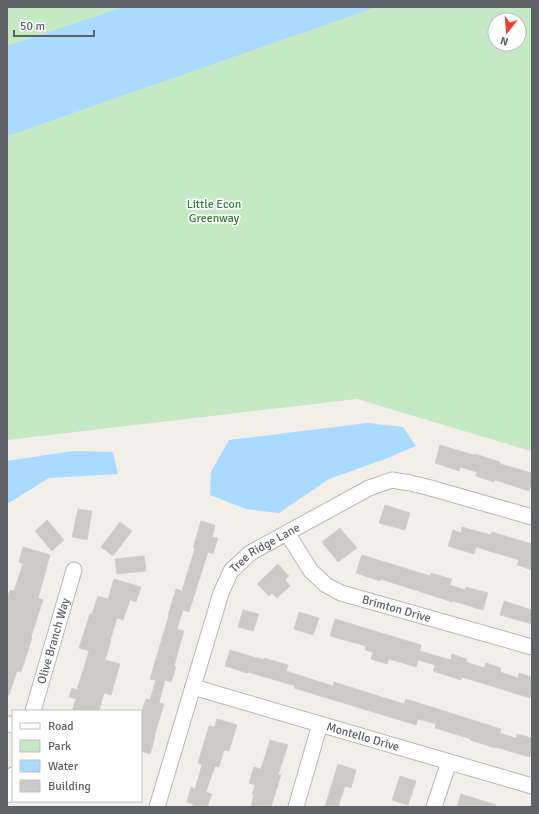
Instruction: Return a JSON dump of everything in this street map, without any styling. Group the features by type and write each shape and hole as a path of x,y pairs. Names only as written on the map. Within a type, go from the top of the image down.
{"street":[{"name":"Tree Ridge Lane","path":"157,807 221,593 231,570 250,553 369,488 392,480 427,487 532,517"},
{"name":"Brimton Drive","path":"287,533 311,571 326,585 341,593 532,647"},
{"name":"Olive Branch Way","path":"32,710 74,570"},
{"name":"Montello Drive","path":"193,687 532,786"},
{"path":"296,807 320,724"},
{"path":"434,807 449,762"},
{"path":"7,795 12,779"}],"green space":[{"name":"Little Econ Greenway","path":"7,7 532,7 532,449 531,451 357,399 7,440"}],"water":[{"path":"124,7 376,7 7,136 7,46"},
{"path":"367,423 403,427 416,446 329,479 279,513 246,509 210,495 211,472 229,440"},
{"path":"73,451 113,452 118,474 49,478 7,504 7,461"}],"building":[{"path":"440,445 474,455 475,454 500,462 500,464 532,473 532,481 529,491 495,480 494,482 476,476 477,472 460,467 459,471 435,463"},
{"path":"385,505 410,513 405,530 379,523"},
{"path":"78,509 92,511 87,540 72,537"},
{"path":"47,520 64,540 52,551 35,531"},
{"path":"201,521 215,525 212,537 218,538 213,554 208,552 189,612 183,610 177,629 184,631 171,682 165,680 159,703 164,704 150,754 142,751 142,711 146,699 150,700 156,680 150,679 168,615 176,589 182,591 195,548 193,548"},
{"path":"120,522 132,531 113,556 101,547"},
{"path":"462,527 491,535 492,532 532,544 532,570 517,565 519,560 476,547 474,554 448,546 453,530 461,533"},
{"path":"340,528 357,548 338,562 322,542"},
{"path":"23,547 50,555 38,598 43,600 31,637 32,638 21,672 17,671 9,695 7,695 7,600 10,590 14,591 23,564 19,562"},
{"path":"362,555 430,576 431,573 452,579 450,585 465,590 466,587 488,593 483,610 453,601 452,602 381,579 380,581 356,573"},
{"path":"144,556 146,571 117,574 115,559"},
{"path":"278,564 289,576 285,580 290,586 277,598 272,593 269,596 257,584"},
{"path":"114,579 141,587 136,602 130,600 123,620 117,618 110,641 105,660 120,664 111,695 104,693 99,710 72,710 76,699 69,697 72,688 77,690 89,651 79,648 90,614 92,614 98,596 108,599"},
{"path":"504,601 532,610 532,624 500,615"},
{"path":"243,610 259,614 253,631 238,627"},
{"path":"299,612 319,618 313,635 294,629"},
{"path":"335,619 421,645 420,651 451,660 452,654 467,659 466,662 484,668 486,663 501,668 500,672 518,678 519,673 532,677 532,690 530,698 462,677 461,680 433,671 435,665 418,660 416,667 389,659 387,664 371,659 373,652 365,650 366,646 330,636"},
{"path":"230,650 288,665 286,671 333,686 334,682 404,704 406,699 501,729 500,733 516,738 517,734 532,738 532,752 530,757 495,748 435,728 436,724 418,719 416,725 294,688 295,686 225,666"},
{"path":"217,719 237,725 229,751 224,750 219,767 215,766 206,792 212,794 207,807 193,807 193,804 187,802 191,787 195,789 202,765 198,763 209,726 215,727"},
{"path":"270,740 288,745 278,775 281,775 271,807 251,807 254,794 252,794 255,785 249,783 254,767 261,769"},
{"path":"338,764 356,770 351,788 345,786 338,807 325,807"},
{"path":"400,776 416,781 408,805 392,800"},
{"path":"461,794 496,805 495,807 457,807"}]}
